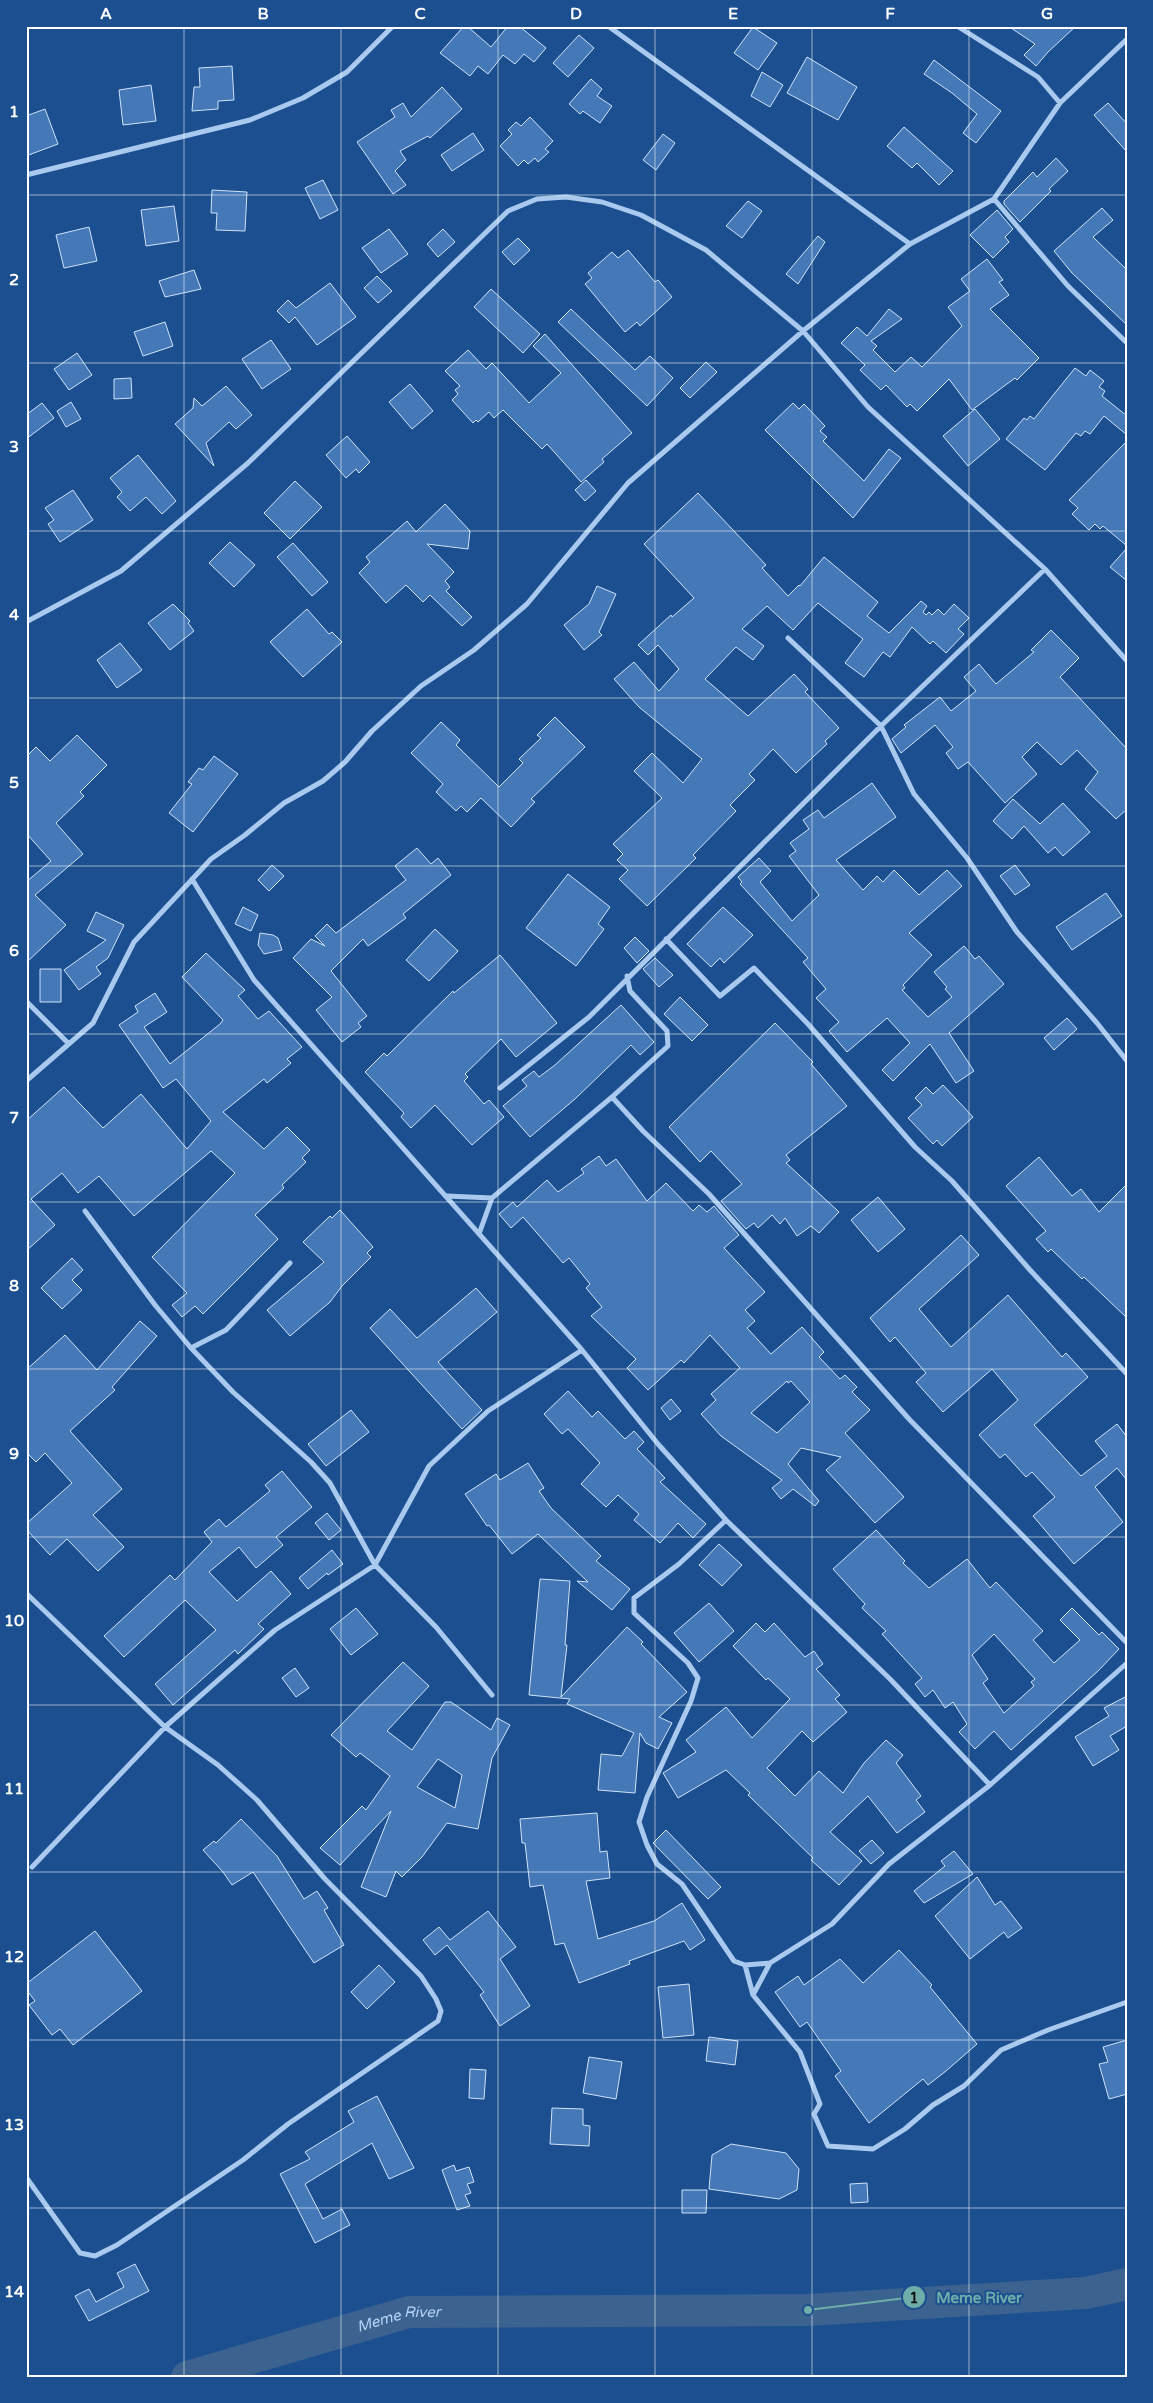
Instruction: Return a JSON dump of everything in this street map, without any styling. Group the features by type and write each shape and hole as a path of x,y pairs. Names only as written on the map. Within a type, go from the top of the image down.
{"street":[{"path":"26,175 250,120 303,98 346,72 392,26"},
{"path":"608,26 910,244"},
{"path":"957,26 1038,77 1060,104"},
{"path":"26,1082 93,1023 134,942 211,859 245,835 284,803 323,780 345,762 372,731 421,686 474,650 527,604 628,483 803,331 910,244 994,198 1060,104 1127,39"},
{"path":"26,622 121,571 248,463 508,211 537,199 566,197 602,202 641,215 706,250 803,331 868,407 1044,569 1127,661"},
{"path":"994,198 1068,286 1127,343"},
{"path":"500,1088 589,1017 627,976 1044,569"},
{"path":"788,638 881,726 914,794 967,858 1017,932 1097,1023 1127,1061"},
{"path":"192,879 254,980 582,1350 658,1444 726,1520 891,1680 990,1785"},
{"path":"666,939 720,996 754,968 808,1024 915,1147 952,1181 1030,1270 1127,1374"},
{"path":"479,1234 492,1198 612,1097 668,1046 667,1031 630,991 627,976"},
{"path":"26,1000 69,1044"},
{"path":"612,1097 644,1131 710,1194 909,1419 1127,1643"},
{"path":"447,1196 492,1198"},
{"path":"85,1211 154,1305 191,1348 233,1392 311,1462 330,1484 375,1565 436,1627 492,1695"},
{"path":"191,1348 226,1330 290,1263"},
{"path":"32,1867 165,1726 275,1630 375,1565 429,1466 488,1411 582,1350"},
{"path":"726,1520 679,1564 634,1598 634,1613 688,1663 698,1678 691,1701 647,1798 639,1822 647,1845 657,1864 682,1884 734,1960 746,1965 770,1963 832,1924 889,1864 990,1785 1127,1663"},
{"path":"26,1594 165,1726 218,1765 257,1800 325,1879 421,1976 436,1999 441,2011 438,2021 288,2124 243,2160 117,2245 95,2256 80,2254 26,2177"},
{"path":"753,1995 770,1963"},
{"path":"746,1965 753,1995 800,2052 820,2104 814,2114 828,2146 873,2149 905,2129 933,2105 964,2086 1001,2050 1048,2030 1127,2002"}],"building":[{"path":"464,26 467,26 491,47 508,26 519,26 546,48 534,62 524,54 515,64 503,55 488,74 478,66 470,76 440,53"},
{"path":"1008,26 1076,26 1036,66 1024,55 1035,44"},
{"path":"753,27 777,43 758,70 734,53"},
{"path":"579,35 594,48 568,77 553,63"},
{"path":"807,57 857,87 838,120 787,93"},
{"path":"934,60 1001,111 976,143 963,133 977,114 952,93 924,74"},
{"path":"232,66 234,100 218,101 218,109 192,111 194,87 200,87 199,68"},
{"path":"762,72 783,85 770,107 751,96"},
{"path":"591,79 602,89 597,96 612,106 600,123 583,111 580,114 569,104"},
{"path":"151,85 156,121 123,125 119,90"},
{"path":"442,87 462,109 430,138 428,136 400,151 406,160 395,171 406,185 393,194 357,142 395,117 391,110 403,103 411,117"},
{"path":"1108,103 1127,124 1127,152 1094,115"},
{"path":"45,109 58,144 26,156 26,116"},
{"path":"530,117 553,141 545,149 549,152 538,162 535,158 528,164 524,160 518,166 500,146 512,134 508,130 516,122 521,126"},
{"path":"904,127 953,171 939,185 917,163 912,168 887,146"},
{"path":"473,133 484,150 452,171 441,155"},
{"path":"663,134 675,143 656,170 643,160"},
{"path":"1056,158 1068,171 1020,222 1004,204 1004,201 1033,172 1037,177"},
{"path":"323,180 338,210 320,219 305,188"},
{"path":"212,190 247,192 245,231 216,230 217,213 211,213"},
{"path":"748,201 762,211 742,238 726,226"},
{"path":"174,206 179,241 146,246 141,210"},
{"path":"1102,208 1113,220 1093,237 1127,270 1127,325 1072,273 1054,251"},
{"path":"997,210 1013,229 1005,237 1009,242 993,258 970,235"},
{"path":"89,227 97,261 64,268 56,235"},
{"path":"389,229 408,254 381,273 362,248"},
{"path":"443,229 455,242 438,257 427,244"},
{"path":"818,236 825,242 798,284 786,274"},
{"path":"518,238 530,250 514,265 502,252"},
{"path":"628,250 655,282 658,280 672,297 640,326 637,322 625,332 585,284 592,278 588,273 612,252 618,258"},
{"path":"987,259 1003,280 999,282 1009,295 990,309 1039,358 1017,380 1015,378 972,410 949,379 917,411 910,404 907,407 886,385 881,390 860,370 865,365 841,343 857,327 867,336 889,309 902,319 871,341 877,346 873,350 895,372 911,357 922,367 962,326 948,307 970,291 961,279"},
{"path":"194,270 201,289 165,297 159,281"},
{"path":"377,276 392,291 378,303 364,288"},
{"path":"330,283 356,317 317,345 295,317 289,323 277,311 288,300 296,308"},
{"path":"491,289 540,334 523,353 474,307"},
{"path":"571,309 635,370 650,356 673,378 647,406 558,322"},
{"path":"165,322 173,346 143,356 134,332"},
{"path":"545,334 632,433 602,459 604,462 581,482 547,444 542,449 503,410 494,418 489,412 478,422 476,420 473,423 452,400 458,394 455,390 460,386 445,371 468,350 486,369 492,363 529,403 561,373 533,346"},
{"path":"271,340 291,369 262,389 242,359"},
{"path":"77,353 92,375 69,390 54,369"},
{"path":"706,362 717,372 690,398 680,388"},
{"path":"1075,368 1086,376 1090,370 1104,381 1099,387 1105,391 1102,396 1127,416 1127,435 1104,416 1090,434 1085,431 1081,436 1076,433 1045,470 1006,439 1024,418 1027,420 1030,416 1034,419"},
{"path":"131,378 132,398 114,399 114,379"},
{"path":"410,384 433,411 412,429 389,402"},
{"path":"226,386 252,415 236,429 229,422 206,443 214,466 175,424 193,408 194,398 202,406"},
{"path":"71,402 81,419 66,427 57,411"},
{"path":"42,403 54,418 26,439 26,415"},
{"path":"793,403 799,409 804,404 825,426 820,431 827,437 823,441 864,481 889,449 901,458 853,518 765,430"},
{"path":"975,409 1000,439 968,466 943,436"},
{"path":"347,436 370,462 359,473 356,469 346,478 326,455"},
{"path":"1127,441 1127,546 1103,526 1100,529 1095,524 1089,530 1072,514 1078,508 1069,500"},
{"path":"138,455 176,501 162,514 146,497 130,511 117,497 122,492 110,478"},
{"path":"586,480 596,491 585,501 575,490"},
{"path":"295,481 322,507 290,539 264,513"},
{"path":"73,490 93,520 60,542 48,524 54,520 45,508"},
{"path":"698,493 766,565 762,568 788,596 800,586 824,557 878,602 867,616 889,633 921,601 927,606 923,612 926,615 929,612 932,615 938,609 944,615 954,604 969,618 958,629 964,634 946,653 933,641 930,644 912,627 890,657 883,652 864,677 845,663 863,639 818,603 793,630 767,606 742,629 764,646 753,660 736,647 705,679 748,716 794,674 808,689 805,692 839,728 825,741 827,744 796,773 773,749 749,774 755,780 730,805 736,811 693,855 696,858 647,906 619,879 628,870 617,860 623,854 613,844 662,798 634,771 652,753 683,783 702,759 639,707 614,679 634,662 659,691 679,669 658,645 648,655 638,645 671,615 672,617 694,598 644,544"},
{"path":"445,504 470,531 468,549 427,544 454,572 445,581 450,587 446,591 472,617 462,626 430,595 423,602 406,585 386,603 359,573 370,562 366,557 407,521 416,532"},
{"path":"230,542 255,565 234,587 209,563"},
{"path":"293,543 328,582 312,596 277,557"},
{"path":"1127,548 1127,581 1110,567"},
{"path":"597,586 616,594 599,632 602,635 584,650 564,625 589,604"},
{"path":"173,604 190,621 188,623 194,631 170,650 148,623"},
{"path":"307,609 329,634 332,632 342,642 303,677 270,642"},
{"path":"1051,630 1079,658 1060,677 1127,749 1127,809 1116,819 1085,789 1098,772 1077,750 1061,765 1037,742 1022,757 1037,774 1005,803 968,762 958,769 946,753 953,747 935,725 901,753 892,739 906,727 904,725 940,697 951,711 976,691 964,677 979,664 996,684 1034,652 1031,650"},
{"path":"120,643 142,670 117,688 97,660"},
{"path":"555,717 585,747 531,799 535,802 511,827 481,798 467,812 461,806 456,811 436,792 443,784 411,753 441,722 460,740 456,745 499,787 523,763 519,759 541,738 537,735"},
{"path":"77,735 107,765 80,792 84,796 56,823 83,854 35,895 66,925 26,963 26,882 51,861 26,833 26,757 36,747 50,761"},
{"path":"214,756 238,774 193,832 169,813 192,784 188,782 199,768 203,770"},
{"path":"872,783 896,817 836,860 863,890 877,876 883,882 894,870 919,895 947,870 962,886 909,933 932,955 903,985 905,988 902,990 928,1017 952,997 945,989 947,987 934,972 964,946 975,959 979,956 1004,984 949,1033 974,1071 956,1083 930,1044 893,1081 882,1070 910,1043 887,1018 847,1052 829,1031 839,1022 816,998 826,989 803,962 808,958 740,884 742,882 738,877 759,858 771,871 760,882 792,921 819,895 789,856 796,851 790,843 809,829 803,820 818,810 824,818"},
{"path":"1013,799 1040,824 1063,803 1090,832 1063,856 1055,847 1048,853 1024,826 1012,839 993,821"},
{"path":"417,848 431,864 438,858 451,875 403,914 406,918 368,946 363,939 331,971 367,1016 358,1023 361,1027 342,1042 316,1010 332,997 293,958 311,939 325,946 315,936 327,924 336,933 406,880 395,866"},
{"path":"272,865 284,876 269,891 258,880"},
{"path":"1015,865 1030,885 1015,895 1000,876"},
{"path":"568,874 610,907 598,924 604,929 576,966 526,928"},
{"path":"1106,893 1122,916 1072,950 1056,927"},
{"path":"243,907 258,915 251,931 235,924"},
{"path":"723,907 753,935 724,963 720,958 711,967 687,944"},
{"path":"96,912 124,925 108,958 96,967 101,974 79,990 64,970 106,940 87,931"},
{"path":"435,929 458,951 429,981 406,960"},
{"path":"260,933 273,935 278,938 282,950 264,954 258,945"},
{"path":"635,937 649,951 637,963 624,948"},
{"path":"206,953 245,990 238,996 258,1019 269,1011 302,1047 287,1059 291,1063 267,1083 264,1079 223,1112 264,1149 287,1127 310,1150 302,1158 306,1162 282,1185 284,1188 255,1215 278,1239 203,1314 195,1306 182,1317 172,1305 187,1293 152,1257 235,1173 211,1151 134,1216 99,1176 78,1193 62,1173 31,1199 55,1225 26,1251 26,1121 64,1087 103,1128 141,1094 187,1149 211,1121 176,1079 163,1088 119,1025 138,1012 135,1006 155,993 167,1012 144,1027 170,1064 220,1024 223,1020 182,977"},
{"path":"500,955 557,1023 516,1057 501,1039 465,1074 468,1077 464,1081 484,1104 489,1100 504,1117 472,1145 435,1105 411,1128 401,1117 404,1113 365,1072 384,1053 387,1056 453,991 454,993"},
{"path":"655,958 673,975 659,987 643,969"},
{"path":"40,969 61,969 61,1002 40,1002"},
{"path":"680,997 708,1025 692,1041 664,1014"},
{"path":"621,1005 654,1042 640,1055 631,1045 575,1099 530,1137 503,1106 527,1086 522,1080 534,1071 539,1077 555,1065"},
{"path":"1067,1018 1077,1029 1054,1050 1044,1038"},
{"path":"775,1023 813,1062 811,1064 847,1106 786,1155 790,1160 786,1163 839,1212 819,1233 811,1226 797,1236 785,1218 780,1224 772,1215 758,1228 754,1223 746,1229 721,1201 742,1184 711,1151 700,1162 669,1127"},
{"path":"943,1085 973,1117 942,1146 937,1140 933,1144 908,1118 922,1105 915,1098 926,1087 933,1094"},
{"path":"599,1156 606,1166 616,1159 647,1201 666,1183 693,1211 699,1205 707,1212 714,1206 739,1235 724,1248 765,1292 745,1310 755,1321 747,1328 771,1354 802,1327 824,1352 819,1357 840,1379 845,1375 857,1387 852,1392 870,1410 845,1433 904,1497 875,1523 826,1470 841,1457 801,1448 788,1464 819,1501 815,1506 793,1489 781,1499 772,1488 782,1480 721,1436 701,1414 716,1400 711,1394 740,1368 710,1335 684,1363 681,1360 648,1390 627,1368 636,1359 591,1316 602,1307 586,1288 590,1284 569,1258 563,1263 523,1217 511,1228 499,1214 513,1202 517,1207 547,1180 558,1192 584,1173 581,1169","holes":["787,1381 788,1383 791,1381 810,1402 777,1433 751,1413"]},
{"path":"1039,1157 1072,1196 1081,1189 1099,1212 1127,1184 1127,1318 1084,1277 1082,1279 1051,1249 1048,1252 1036,1239 1046,1231 1006,1186"},
{"path":"878,1197 905,1229 878,1252 851,1220"},
{"path":"340,1210 373,1247 367,1253 371,1257 342,1286 330,1302 290,1336 267,1310 324,1262 303,1242 330,1216 332,1218"},
{"path":"961,1235 979,1255 919,1309 951,1347 1008,1295 1062,1357 1066,1353 1088,1377 1034,1425 1081,1476 1107,1456 1095,1441 1117,1424 1127,1437 1127,1480 1117,1468 1095,1487 1123,1522 1074,1564 1033,1516 1055,1497 1032,1472 1026,1477 1005,1454 1000,1458 979,1435 1018,1400 992,1369 943,1412 916,1382 926,1373 895,1337 890,1342 870,1318"},
{"path":"72,1258 83,1270 72,1280 82,1290 62,1309 41,1288"},
{"path":"476,1288 497,1312 438,1362 482,1410 462,1429 370,1328 390,1309 417,1338"},
{"path":"140,1321 157,1336 112,1387 115,1390 70,1431 122,1489 93,1515 124,1547 98,1571 67,1539 50,1555 26,1529 26,1524 72,1483 45,1453 36,1462 26,1452 26,1370 65,1335 97,1370"},
{"path":"568,1391 592,1417 598,1411 625,1439 634,1431 644,1442 637,1449 665,1478 660,1482 706,1524 693,1538 678,1523 660,1543 634,1520 639,1514 618,1495 606,1507 581,1484 600,1463 568,1429 562,1434 544,1414"},
{"path":"671,1399 681,1411 670,1420 661,1408"},
{"path":"351,1410 369,1432 326,1466 308,1444"},
{"path":"528,1463 544,1488 539,1491 551,1508 601,1556 596,1561 630,1589 612,1610 577,1581 588,1582 538,1534 512,1554 489,1525 487,1526 465,1494 496,1474 500,1480"},
{"path":"282,1471 312,1507 276,1537 283,1545 256,1568 239,1547 209,1572 237,1601 271,1571 291,1594 258,1624 264,1629 238,1654 235,1650 173,1705 155,1684 216,1630 185,1600 124,1657 104,1636 170,1575 175,1580 212,1542 204,1532 219,1519 226,1527 270,1491 265,1485"},
{"path":"327,1513 341,1530 329,1540 315,1523"},
{"path":"876,1530 905,1561 903,1563 929,1588 967,1559 990,1588 996,1582 1043,1631 1033,1640 1054,1663 1080,1640 1060,1620 1072,1608 1099,1635 1102,1632 1119,1649 1098,1671 1011,1750 994,1731 975,1749 959,1732 967,1724 953,1702 945,1708 933,1690 925,1697 915,1684 922,1678 882,1634 886,1631 862,1608 865,1604 833,1569","holes":["994,1634 1035,1679 1031,1682 1034,1686 1004,1713 983,1683 988,1679 972,1655"]},
{"path":"719,1544 742,1565 722,1586 699,1565"},
{"path":"332,1550 343,1564 328,1575 327,1573 308,1589 299,1578"},
{"path":"540,1579 570,1581 565,1645 567,1645 561,1697 627,1627 643,1642 641,1644 687,1692 659,1717 672,1723 658,1749 646,1743 640,1733 635,1793 598,1790 601,1754 622,1756 634,1733 567,1704 570,1699 529,1695"},
{"path":"709,1603 734,1631 699,1662 674,1633"},
{"path":"356,1608 378,1634 351,1655 330,1629"},
{"path":"756,1623 765,1632 774,1623 805,1657 814,1651 823,1664 816,1669 840,1695 835,1699 847,1712 813,1742 802,1731 767,1768 795,1796 819,1771 843,1793 864,1763 886,1740 903,1755 896,1763 921,1796 916,1800 925,1812 897,1833 868,1796 830,1832 862,1861 839,1885 811,1860 813,1858 748,1795 750,1793 726,1770 678,1798 663,1773 696,1752 686,1740 726,1707 752,1738 790,1699 768,1678 766,1680 733,1646"},
{"path":"403,1662 429,1686 387,1731 412,1750 445,1702 451,1702 491,1730 497,1718 510,1725 492,1758 478,1829 447,1823 422,1857 402,1877 396,1871 386,1897 361,1887 391,1811 340,1865 320,1848 362,1806 366,1810 390,1776 360,1753 356,1757 331,1735","holes":["438,1759 462,1775 455,1808 417,1787"]},
{"path":"295,1668 309,1688 296,1697 282,1678"},
{"path":"1127,1696 1127,1726 1110,1736 1119,1750 1093,1766 1075,1737 1109,1716 1104,1708"},
{"path":"597,1813 600,1852 607,1851 610,1878 586,1881 598,1939 654,1921 682,1903 705,1940 690,1950 684,1941 629,1961 630,1964 579,1983 564,1943 555,1945 543,1885 530,1887 525,1843 522,1843 520,1819"},
{"path":"241,1819 277,1856 304,1899 317,1891 328,1908 324,1910 344,1945 314,1963 253,1872 232,1885 203,1850 214,1841 216,1843"},
{"path":"666,1830 721,1887 708,1899 653,1843"},
{"path":"872,1840 884,1853 871,1864 859,1851"},
{"path":"954,1851 973,1874 924,1903 914,1891 945,1866 941,1861"},
{"path":"977,1877 995,1905 1001,1901 1022,1928 1008,1938 1004,1932 970,1959 935,1916"},
{"path":"488,1911 516,1947 500,1959 530,2006 500,2026 480,1995 484,1992 447,1945 435,1955 423,1940 439,1927 450,1940"},
{"path":"95,1931 142,1991 73,2045 60,2029 52,2035 29,2005 35,2001 26,1989 26,1984"},
{"path":"899,1950 932,1985 930,1987 977,2044 928,2085 923,2079 869,2123 835,2076 841,2071 807,2022 800,2027 775,1992 798,1976 804,1985 840,1959 863,1983"},
{"path":"379,1965 395,1982 367,2009 351,1992"},
{"path":"689,1984 694,2035 663,2038 658,1987"},
{"path":"709,2037 738,2041 735,2065 706,2061"},
{"path":"1127,2040 1127,2094 1109,2099 1099,2064 1108,2062 1103,2047"},
{"path":"589,2057 622,2062 616,2099 583,2093"},
{"path":"470,2069 486,2070 484,2099 469,2098"},
{"path":"377,2096 414,2168 389,2179 372,2143 305,2184 323,2219 342,2209 350,2225 315,2243 280,2174 310,2159 305,2152 354,2122 348,2111"},
{"path":"552,2108 583,2109 583,2125 590,2126 589,2146 550,2144"},
{"path":"731,2144 786,2153 799,2169 797,2190 779,2199 709,2189 712,2155"},
{"path":"454,2165 456,2171 469,2167 474,2182 467,2184 471,2193 465,2195 470,2206 457,2210 442,2170"},
{"path":"867,2183 868,2202 851,2203 850,2184"},
{"path":"682,2190 707,2190 706,2213 682,2213"},
{"path":"135,2264 149,2291 89,2321 75,2296 89,2289 96,2302 124,2287 117,2273"}],"waterway":[{"name":"Meme River","path":"187,2377 409,2312 808,2310 1086,2293 1127,2284"}],"place":[{"name":"Meme River","path":"808,2310"}]}
